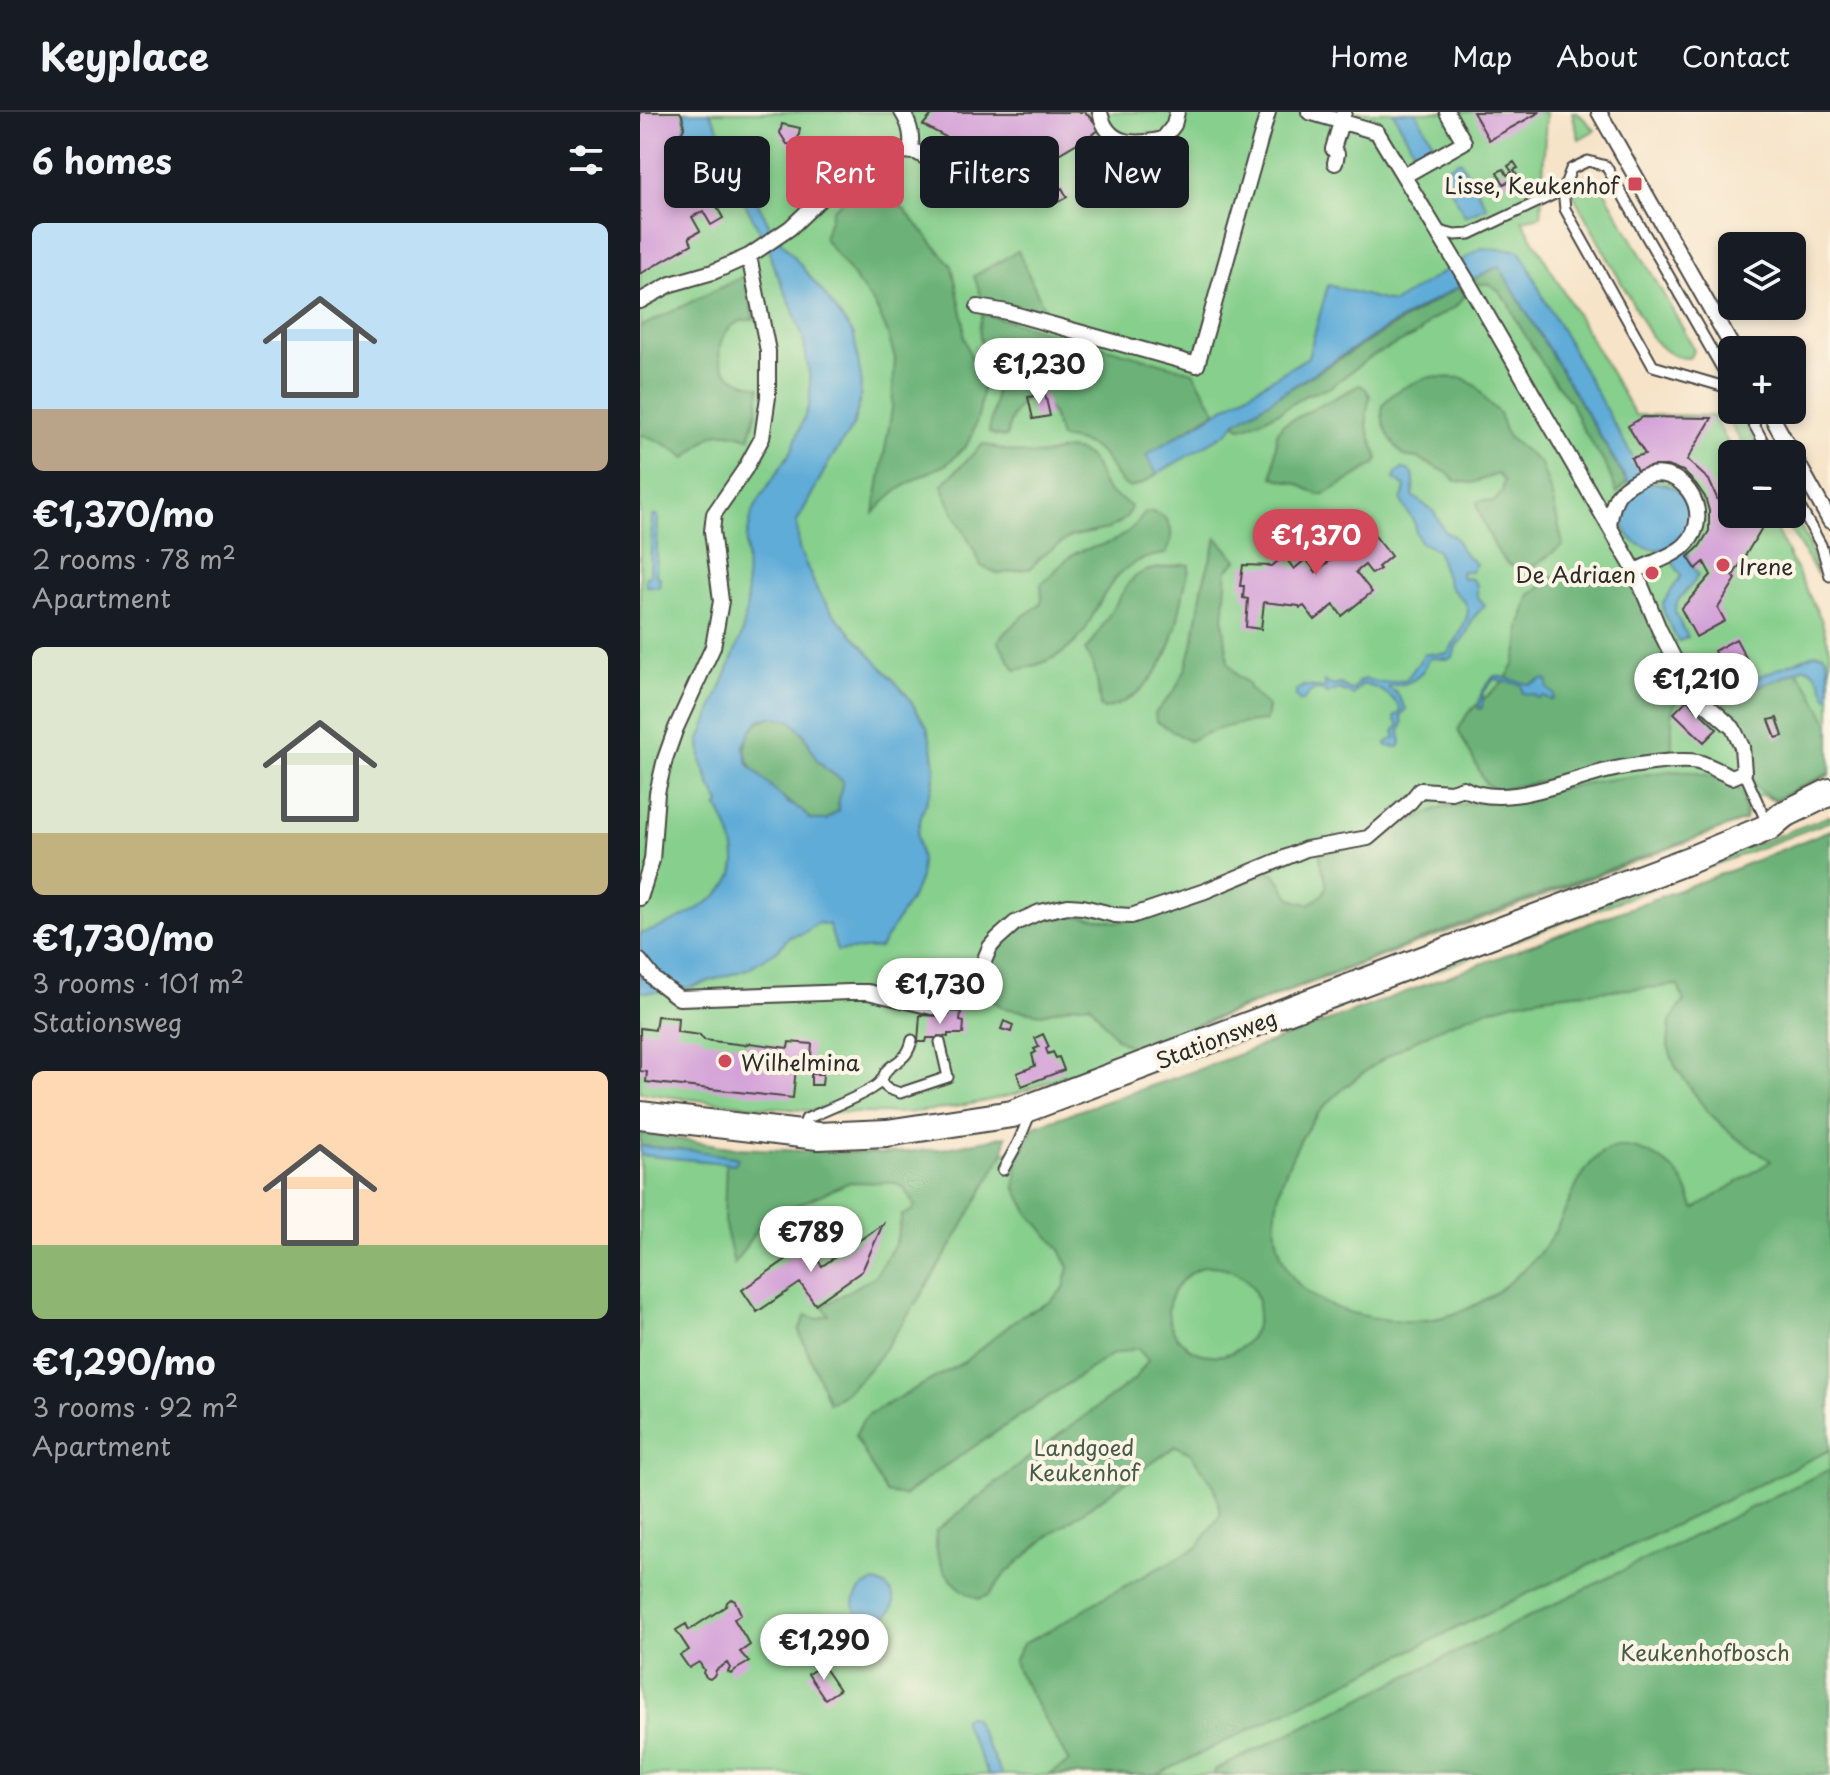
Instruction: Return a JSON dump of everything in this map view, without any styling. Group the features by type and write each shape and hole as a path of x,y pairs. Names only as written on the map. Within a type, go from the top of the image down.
{"main road":[{"name":"Stationsweg","path":"640,1115 818,1136 887,1133 1012,1114 1692,859 1769,827 1783,815 1830,792"},
{"name":"Stationsweg","path":"1769,827 1787,828 1830,811"}],"street":[{"path":"902,112 912,133 911,152"},
{"path":"1100,112 1102,121 1116,138 1132,144 1163,139 1174,125 1177,112"},
{"path":"978,307 1007,312 1197,365 1268,112"},
{"path":"640,961 655,980 679,998 868,992 932,1007 949,1003 963,994 976,980 986,955 997,939 1015,923 1040,912 1068,906 1131,916 1205,891 1306,849 1368,838 1420,790 1451,792 1463,788 1475,795 1507,796 1608,770 1674,761 1699,762 1732,777 1744,772 1742,747 1733,728 1698,697 1675,661 1635,571 1377,132 1343,117 1309,112"},
{"path":"1404,176 1464,142 1447,112"},
{"path":"1599,112 1726,336"},
{"path":"1335,163 1337,154 1333,149 1343,117"},
{"path":"640,301 671,284 713,272 752,254 790,228 863,156 886,150 920,154"},
{"path":"640,898 652,860 657,793 665,759 713,647 721,601 712,531 714,514 762,438 768,397 768,351 752,254"},
{"path":"1776,424 1830,521"},
{"path":"1609,525 1616,499 1626,487 1645,476 1656,473 1667,475 1683,483 1694,497 1698,514 1695,531 1684,547 1635,571"}],"lane":[{"path":"1718,362 1606,166 1588,161 1571,169 1563,190 1565,209 1653,366 1718,383"},
{"path":"1435,230 1455,235 1470,234 1563,190"},
{"path":"1806,518 1821,545 1830,576"},
{"path":"1744,772 1769,827"},
{"path":"800,1134 806,1119 880,1082 886,1070 910,1051 912,1040"},
{"path":"880,1082 900,1093 948,1077 940,1042"},
{"path":"1003,1170 1032,1108"}],"green space":[{"path":"640,112 1546,112 1541,216 1522,220 1635,415 1713,416 1726,440 1718,440 1718,528 1775,528 1821,619 1830,649 1830,775 1777,802 1761,795 1750,800 1745,820 1016,1094 937,1110 872,1113 755,1106 640,1092"},
{"path":"1572,112 1577,112 1595,130 1579,139"},
{"path":"1586,175 1599,181 1691,343 1694,351 1689,358 1667,352 1650,335 1574,196 1575,183"},
{"path":"833,209 904,209 952,266 964,336 983,385 979,414 966,446 947,464 892,494 874,513 892,409 895,358 876,307 824,238"},
{"path":"1018,251 1049,319 984,304 974,276"},
{"path":"1499,266 1627,482 1617,493 1606,466 1581,426 1571,403 1549,374 1509,304 1498,290 1489,284 1477,284 1473,279"},
{"path":"744,276 754,319 733,325 723,338 719,353 724,369 730,375 760,387 749,438 719,433 708,438 686,458 676,450 640,434 640,327"},
{"path":"1460,286 1465,296 1454,308 1431,320 1419,333 1372,356 1329,388 1306,395 1246,427 1240,428 1235,422"},
{"path":"983,314 1193,372 1216,411 1147,455 1157,474 1130,488 1120,481 1105,458 1094,448 1060,438 1050,410 1041,401 1026,398 1013,415 1007,437 994,435 989,432 995,383 980,335"},
{"path":"1428,377 1463,378 1477,387 1499,413 1507,436 1541,464 1563,545 1534,566 1518,568 1505,560 1495,547 1479,512 1477,502 1494,502 1502,492 1504,481 1498,474 1472,483 1456,481 1446,472 1417,458 1404,456 1391,439 1383,420 1382,406 1397,392"},
{"path":"1360,385 1370,396 1367,426 1378,459 1375,464 1319,495 1298,484 1273,477 1277,433 1282,425"},
{"path":"1731,424 1746,424 1754,440 1740,440"},
{"path":"983,444 1030,454 1067,449 1082,453 1094,464 1106,489 1131,507 1128,515 1108,529 1070,537 1042,556 1031,568 999,574 981,566 942,485"},
{"path":"1152,512 1166,519 1170,527 1171,542 1165,554 1139,561 1120,574 1106,592 1084,632 1067,650 1042,663 1015,670 998,641 1017,621 1040,605 1041,584 1074,554 1117,539 1145,513"},
{"path":"1789,528 1801,528 1818,576"},
{"path":"1217,538 1237,560 1227,570 1223,619 1228,662 1268,707 1266,721 1226,727 1189,741 1156,721 1155,713 1175,690 1186,668 1203,583"},
{"path":"1189,565 1189,569 1166,656 1140,690 1129,699 1103,709 1095,670 1085,650 1134,578 1147,571"},
{"path":"1600,569 1637,590 1682,693 1672,710 1672,751 1646,760 1601,765 1540,782 1496,790 1486,784 1458,730 1468,713 1504,681 1514,665 1520,627 1530,595 1551,578 1587,574"},
{"path":"1797,671 1830,726 1830,773 1774,800 1758,789 1747,772 1745,741 1719,694 1731,696"},
{"path":"771,717 790,720 804,734 817,760 843,781 838,811 826,820 811,820 766,783 748,761 745,749 748,736 757,724"},
{"path":"1670,771 1693,772 1734,782 1743,796 1745,820 1143,1045 1131,1047 1116,1038 1090,1004 1042,1014 1003,1008 987,995 984,974 998,948 1014,931 1042,919 1079,916 1118,922 1151,916 1196,903 1273,872 1294,900 1309,904 1319,898 1326,886 1320,852 1381,841 1404,823 1442,807 1515,798"},
{"path":"1830,816 1830,821 1391,988 1301,1022 1216,1049"},
{"path":"1830,830 1830,1450 1157,1775 1049,1775 1069,1762 1017,1670 1014,1661 1023,1644 1198,1547 1221,1513 1214,1486 1190,1453 1176,1446 1046,1538 1005,1574 989,1595 978,1599 959,1587 945,1572 937,1553 936,1531 1135,1379 1148,1360 1137,1348 1111,1355 904,1496 886,1493 855,1436 869,1414 964,1362 1022,1315 1050,1302 1064,1288 1069,1267 1059,1248 1029,1214 1015,1187 1018,1158 1034,1126 1197,1070 1737,868","holes":["1678,985 1684,1001 1670,1021 1668,1046 1675,1066 1707,1111 1735,1137 1771,1161 1695,1209 1683,1181 1657,1158 1632,1148 1609,1149 1599,1155 1584,1173 1542,1251 1507,1284 1455,1314 1417,1321 1375,1318 1326,1303 1304,1290 1296,1281 1278,1244 1275,1218 1279,1192 1306,1131 1324,1107 1350,1083 1417,1039 1491,1009 1556,995","1205,1266 1230,1270 1247,1280 1256,1295 1258,1312 1255,1329 1245,1344 1230,1353 1210,1355 1192,1350 1174,1332 1169,1321 1168,1309 1175,1288 1183,1279"]},
{"name":"Landgoed Keukenhof","path":"1830,831 1830,1775 640,1775 640,1146 677,1154 804,1166 979,1159 1057,1140"},
{"path":"640,1133 736,1148 880,1154 942,1149 1006,1136 1004,1152 917,1301 871,1367 829,1403 799,1331 806,1315 817,1319 829,1315 823,1306 875,1276 896,1242 902,1215 912,1211 915,1205 903,1187 894,1183 850,1182 771,1216 757,1229 734,1264 724,1221 726,1163 735,1164 735,1157 640,1146"},
{"name":"Keukenhofbosch","path":"1830,1469 1830,1775 1214,1775 1215,1770"}],"water":[{"path":"684,112 710,112 723,136 707,136 697,131 678,136 686,124"},
{"path":"1393,112 1416,112 1436,148 1418,158"},
{"path":"1460,160 1487,207 1465,216 1441,171"},
{"path":"747,208 760,208 772,230 854,335 861,378 860,401 853,426 828,464 797,522 799,549 818,592 833,613 907,695 927,727 935,767 933,786 917,835 920,878 880,948 837,951 829,925 818,923 804,933 789,937 778,950 747,969 691,987 640,992 640,934 693,912 706,903 727,884 735,866 732,839 701,760 700,740 742,634 747,605 746,542 752,513 792,450 809,404 810,392 803,338 771,260 770,249","holes":["771,717 790,720 804,734 817,760 843,781 838,811 826,820 811,820 788,803 748,764 744,746 759,720"]},
{"path":"1482,248 1518,250 1647,483 1671,486 1685,499 1689,518 1680,540 1698,575 1678,600 1675,613 1688,637 1678,642 1664,613 1663,603 1681,576 1665,549 1641,546 1627,533 1624,514 1633,491 1499,266 1365,341 1236,422 1228,432 1157,474 1146,455 1308,357 1328,285 1393,303"},
{"path":"1403,469 1413,475 1413,496 1434,512 1445,532 1454,537 1463,552 1476,564 1471,571 1462,571 1461,574 1477,585 1477,597 1485,605 1473,618 1453,657 1430,658 1413,680 1389,686 1406,709 1401,717 1399,747 1387,746 1386,743 1396,737 1394,732 1399,725 1395,716 1401,709 1380,690 1362,684 1353,695 1339,689 1327,694 1316,690 1303,701 1299,701 1296,691 1303,686 1326,688 1324,681 1351,690 1364,679 1382,683 1406,680 1424,655 1448,653 1460,633 1468,608 1450,587 1437,550 1420,542 1415,524 1401,501 1404,486 1394,479 1397,472"},
{"path":"652,516 658,516 656,576 660,577 659,587 646,586 646,576 650,576"},
{"path":"1816,653 1826,657 1830,698 1816,675 1805,667 1763,685 1728,695 1713,691 1693,670 1702,664 1722,684 1731,688"},
{"path":"1494,676 1530,684 1544,679 1554,698 1537,698 1522,693 1522,685 1494,679 1483,693 1482,708 1479,709 1481,695"},
{"path":"640,1146 738,1158 735,1164 640,1155"},
{"path":"876,1582 892,1593 893,1607 883,1619 865,1622 855,1610 855,1598 863,1588"},
{"path":"973,1717 1002,1775 989,1775 963,1723 963,1718"}],"building":[{"path":"640,112 680,112 684,128 678,136 664,136 664,208 718,208 723,218 711,225 703,211 692,217 700,231 689,237 692,244 640,274"},
{"path":"934,112 1085,112 1101,129 1089,136 1075,136 1075,144 1059,154 1059,136 944,136 923,125"},
{"path":"1473,112 1540,112 1489,140"},
{"path":"782,124 800,128 799,136 786,136 786,142 780,133"},
{"path":"1514,162 1518,177 1504,184 1497,172 1504,169 1507,175 1512,172 1508,166"},
{"path":"1062,188 1067,197 1059,201 1059,190"},
{"path":"1045,394 1050,416 1033,419 1028,397"},
{"path":"1643,417 1712,418 1687,460 1709,480 1718,500 1718,528 1762,528 1718,608 1725,621 1696,637 1681,609 1711,575 1704,562 1696,569 1688,557 1709,531 1705,497 1683,471 1653,466 1637,471 1631,458 1645,454 1628,426"},
{"path":"1345,516 1362,538 1369,534 1373,538 1375,536 1391,556 1372,574 1365,565 1356,572 1372,592 1342,616 1334,605 1315,620 1304,606 1264,602 1261,629 1246,627 1248,599 1243,598 1244,586 1240,586 1243,565 1272,566 1284,556 1294,569 1306,559 1316,572 1341,551 1319,523 1324,519 1334,526"},
{"path":"1736,639 1751,667 1729,678 1714,651"},
{"path":"1687,700 1717,729 1704,742 1674,713"},
{"path":"1777,718 1783,736 1776,738 1769,720"},
{"path":"949,1011 961,1012 963,1034 948,1034 948,1037 938,1036 918,1042 920,1015 939,1016 939,1013 949,1014"},
{"name":"Wilhelmina","path":"657,1016 678,1018 677,1032 700,1035 704,1040 788,1048 789,1042 812,1044 810,1069 796,1068 793,1098 646,1082 647,1072 640,1071 640,1028 655,1030"},
{"path":"1004,1021 1013,1025 1011,1032 1001,1029"},
{"path":"1043,1034 1049,1047 1046,1049 1048,1054 1053,1052 1056,1058 1059,1057 1064,1070 1022,1086 1017,1073 1035,1066 1032,1054 1039,1047 1035,1038"},
{"path":"811,1074 823,1074 822,1085 811,1085"},
{"path":"883,1224 862,1271 815,1304 800,1283 757,1312 742,1290 807,1245 822,1266"},
{"path":"731,1599 741,1614 734,1619 750,1645 740,1652 749,1662 731,1674 727,1663 716,1670 710,1679 703,1673 699,1662 689,1668 680,1655 689,1650 676,1630 686,1624 689,1630 726,1606"},
{"path":"822,1665 839,1690 825,1699 808,1674"}],"place":[{"name":"Lisse, Keukenhof","path":"1635,184"},
{"name":"Irene","path":"1723,565"},
{"name":"De Adriaen","path":"1652,573"},
{"name":"Wilhelmina","path":"725,1061"}]}
